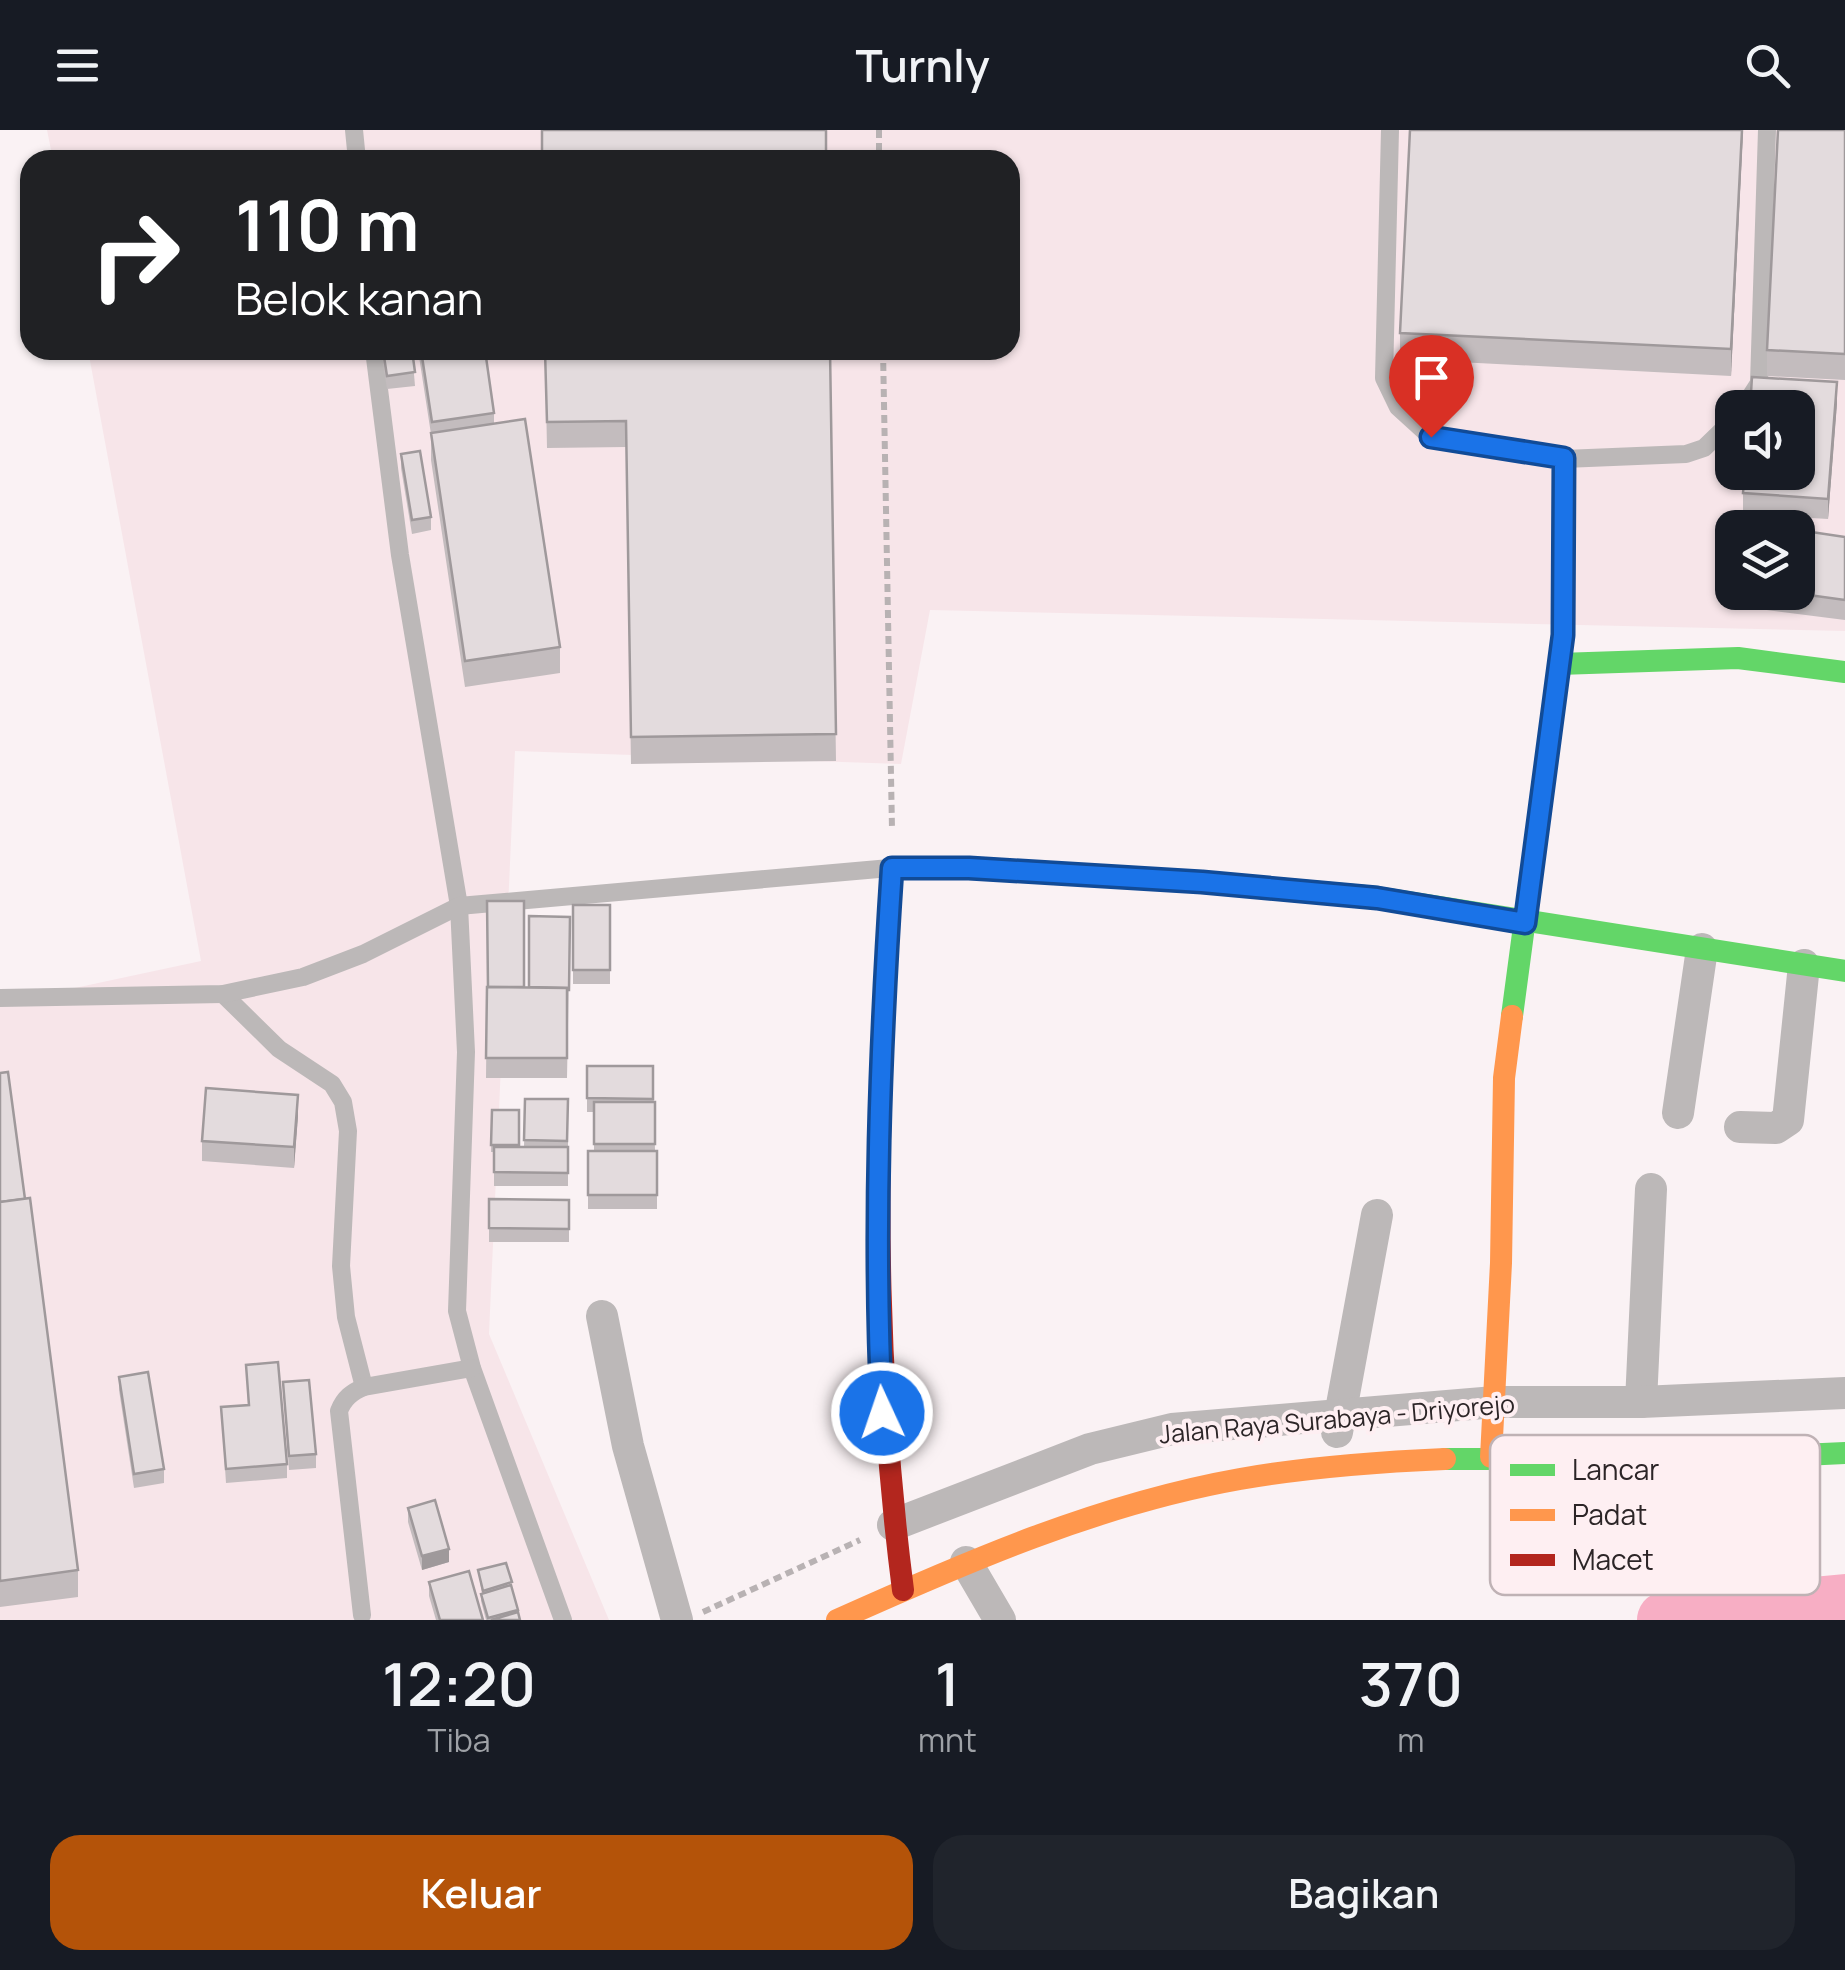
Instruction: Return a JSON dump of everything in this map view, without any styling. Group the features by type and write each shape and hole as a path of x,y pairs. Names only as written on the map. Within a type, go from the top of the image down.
{"street":[{"path":"1492,1435 1504,1078 1559,664 1710,655 1782,658 1845,672"},
{"path":"902,1590 882,1413 876,1300 884,987 892,868 1151,878 1377,898 1845,971"},
{"path":"1678,1113 1702,949"},
{"path":"1740,1126 1776,1128 1788,1120 1804,964"},
{"path":"1641,1402 1651,1189"},
{"path":"1332,1466 1377,1215"},
{"path":"602,1316 628,1446 677,1620"},
{"name":"Jalan Raya Surabaya - Driyorejo","path":"893,1525 1090,1448 1172,1429 1495,1402 1641,1402 1845,1393"},
{"name":"Jalan Raya Surabaya - Driyorejo","path":"1820,1454 1845,1453"},
{"name":"Jalan Raya Surabaya - Driyorejo","path":"837,1620 966,1562 1149,1500 1293,1470 1490,1457"},
{"path":"966,1562 1000,1620"}],"lane":[{"path":"1390,130 1384,378 1398,408 1431,437 1564,458 1686,454 1704,448 1715,437"},
{"path":"1755,390 1759,384 1767,130"},
{"path":"375,360 400,555 458,906 466,1052 456,1284 460,1324 472,1368 563,1620"},
{"path":"1559,664 1563,635 1564,458"},
{"path":"0,998 223,994 304,977 364,954 458,906 892,868"},
{"path":"223,994 279,1049 332,1084 343,1102 348,1131 341,1266 346,1317 364,1387"},
{"path":"362,1615 339,1410 350,1394 364,1387 472,1368"}],"path":[{"path":"883,360 892,868"},
{"path":"686,1620 893,1525"}],"shaded area":[{"path":"47,130 1845,130 1845,631 930,610 901,764 515,751 489,1334 609,1620 0,1620 0,1004 201,961 90,360 1020,360 1020,150 51,150"}],"building":[{"path":"542,130 826,130 826,150 542,150"},
{"path":"1410,130 1742,130 1731,349 1400,333"},
{"path":"1778,130 1845,130 1845,354 1767,350"},
{"path":"385,360 413,360 415,372 387,376"},
{"path":"423,360 486,360 494,413 432,422"},
{"path":"545,360 830,360 836,734 631,737 626,421 547,422"},
{"path":"1752,377 1837,382 1828,499 1743,493 1815,490 1815,390 1751,390"},
{"path":"525,419 560,647 465,661 431,433"},
{"path":"420,451 431,517 412,520 401,454"},
{"path":"1815,533 1845,537 1845,600 1815,596"},
{"path":"487,901 524,901 524,987 488,987"},
{"path":"573,905 610,905 610,970 573,970"},
{"path":"529,916 570,917 569,990 529,987"},
{"path":"487,987 567,988 567,1058 486,1058"},
{"path":"587,1066 653,1066 653,1099 587,1098"},
{"path":"8,1072 25,1199 0,1202 0,1073"},
{"path":"206,1088 298,1095 294,1147 202,1141"},
{"path":"525,1099 568,1099 567,1141 524,1140"},
{"path":"594,1102 655,1102 655,1144 594,1144"},
{"path":"492,1110 519,1110 519,1145 491,1145"},
{"path":"494,1147 568,1147 568,1173 494,1172"},
{"path":"588,1151 657,1151 657,1195 588,1195"},
{"path":"30,1198 78,1570 0,1581 0,1202"},
{"path":"489,1199 569,1200 569,1229 489,1228"},
{"path":"278,1362 287,1464 226,1469 221,1407 249,1405 246,1365"},
{"path":"148,1372 164,1469 134,1474 119,1377"},
{"path":"309,1380 316,1454 289,1456 283,1382"},
{"path":"435,1500 449,1549 422,1556 408,1508"},
{"path":"506,1563 512,1582 483,1591 478,1570"},
{"path":"469,1571 483,1620 440,1620 429,1582"},
{"path":"511,1585 518,1610 488,1618 481,1594"},
{"path":"518,1612 520,1620 491,1620"}],"waterway":[{"path":"1666,1620 1845,1603"}],"traffic: fast":[{"path":"1512,1016 1559,664 1738,658 1845,672"},
{"path":"1217,883 1377,897 1845,971"},
{"path":"1820,1454 1845,1453"},
{"path":"1445,1459 1490,1459"}],"traffic: slow":[{"path":"885,989 892,868 969,868 1217,883"},
{"path":"1492,1435 1501,1263 1504,1078 1512,1016"},
{"path":"837,1620 984,1556 1136,1503 1266,1475 1445,1459"}],"traffic: jam":[{"path":"885,989 880,1290 888,1440 903,1590"}],"route":[{"path":"882,1413 876,1300 884,987 892,868 969,868 1202,882 1377,898 1525,923 1563,635 1564,458 1431,437"}]}
